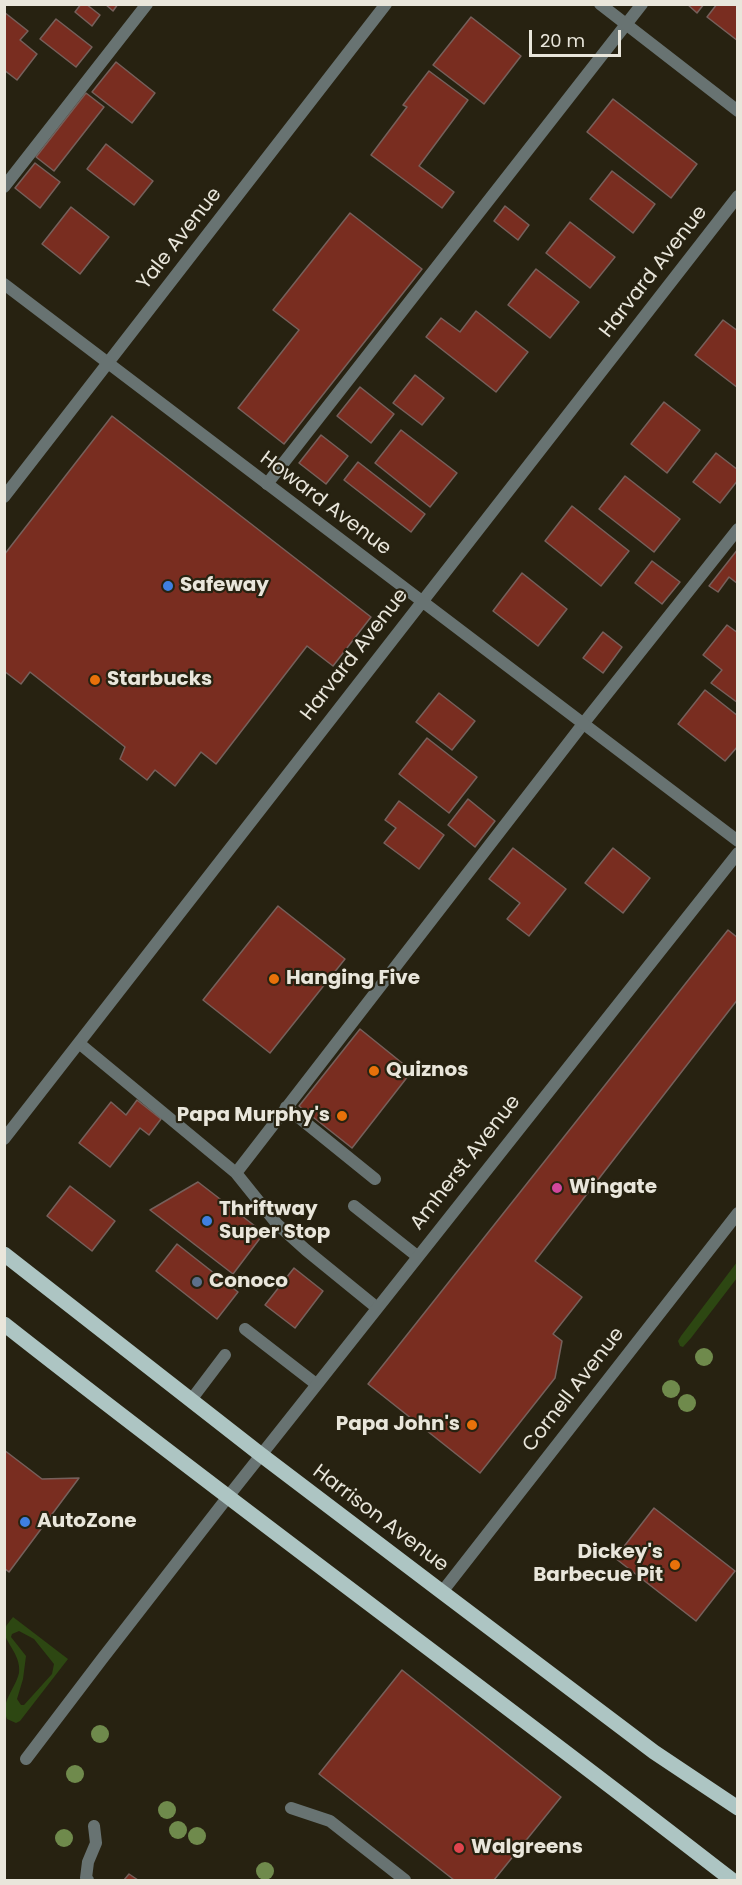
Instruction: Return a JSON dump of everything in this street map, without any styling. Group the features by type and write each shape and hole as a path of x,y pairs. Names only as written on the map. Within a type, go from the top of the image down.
{"main road":[{"name":"Harrison Avenue","path":"4,1254 260,1454 442,1592 654,1752 738,1808"},
{"path":"4,1324 227,1498 622,1795 732,1881"}],"street":[{"path":"4,187 147,4"},
{"name":"Yale Avenue","path":"4,497 386,4"},
{"path":"600,4 738,111"},
{"path":"267,484 642,4"},
{"name":"Harvard Avenue","path":"4,1139 738,196"},
{"name":"Howard Avenue","path":"4,284 738,841"},
{"path":"236,1173 583,724 738,529"},
{"name":"Amherst Avenue","path":"26,1759 260,1454 738,853"},
{"path":"80,1044 236,1173 277,1224 376,1307"},
{"path":"286,1107 375,1179"},
{"path":"354,1206 417,1256"},
{"name":"Cornell Avenue","path":"442,1592 738,1213"},
{"path":"245,1329 316,1384"},
{"path":"191,1400 225,1355"},
{"path":"291,1808 330,1821 405,1881"},
{"path":"88,1881 86,1878 88,1862 96,1843 94,1826"}],"green space":[{"path":"737,1262 737,1278 691,1338 683,1347 680,1346 678,1341 681,1336"},
{"path":"13,1617 68,1659 20,1721 16,1723 7,1719 5,1713 7,1701 19,1673 18,1660 5,1633","holes":["19,1631 34,1639 54,1664 52,1674 24,1705 21,1705 17,1699 26,1656 11,1637"]}],"building":[{"path":"81,4 86,4 100,15 92,26 75,12"},
{"path":"105,4 118,4 113,11"},
{"path":"687,4 704,4 697,13"},
{"path":"717,4 738,4 738,41 707,17"},
{"path":"4,12 28,31 20,40 37,54 17,80 4,70"},
{"path":"471,17 521,56 484,104 433,65"},
{"path":"56,19 92,47 76,67 40,39"},
{"path":"116,62 155,93 132,123 92,92"},
{"path":"429,71 468,100 419,166 454,192 442,208 371,155 407,107 403,105"},
{"path":"86,93 104,107 54,171 36,157"},
{"path":"613,99 697,164 671,198 587,132"},
{"path":"106,144 153,181 134,205 87,169"},
{"path":"35,163 60,182 40,208 15,188"},
{"path":"612,171 655,204 633,233 590,199"},
{"path":"505,206 529,225 518,240 494,221"},
{"path":"71,207 109,237 80,274 42,244"},
{"path":"350,213 422,269 284,444 238,408 299,330 273,310"},
{"path":"570,222 615,257 590,288 546,253"},
{"path":"536,269 579,302 550,338 508,305"},
{"path":"476,311 528,352 496,392 426,337 441,318 460,332"},
{"path":"723,320 738,331 738,388 695,355"},
{"path":"415,375 444,398 422,425 393,403"},
{"path":"360,387 394,414 371,443 337,416"},
{"path":"664,402 700,430 667,473 631,444"},
{"name":"Safeway","path":"112,416 371,617 333,666 307,646 216,764 201,752 175,786 155,770 147,780 120,759 125,747 30,672 21,684 4,671 4,555"},
{"path":"401,430 457,473 430,507 375,463"},
{"path":"321,435 348,456 326,484 299,463"},
{"path":"716,453 738,470 738,480 720,503 693,482"},
{"path":"358,462 425,514 411,532 344,480"},
{"path":"625,476 680,519 654,552 599,509"},
{"path":"572,506 629,551 601,586 545,541"},
{"path":"738,549 738,584 729,577 718,592 709,586"},
{"path":"652,561 680,582 662,604 635,583"},
{"path":"522,573 567,609 538,646 493,611"},
{"path":"727,625 738,633 738,703 711,683 722,670 703,655"},
{"path":"603,632 622,647 603,673 583,658"},
{"path":"705,690 738,716 738,746 725,761 678,724"},
{"path":"439,693 475,721 452,750 416,722"},
{"path":"427,738 477,777 449,813 399,774"},
{"path":"468,799 495,821 475,847 448,825"},
{"path":"399,801 444,835 419,869 384,843 396,828 385,820"},
{"path":"513,848 566,889 529,936 507,919 520,903 489,879"},
{"path":"613,848 650,878 623,913 585,883"},
{"name":"Hanging Five","path":"278,906 345,959 270,1053 203,1000"},
{"name":"Wingate","path":"728,930 738,938 738,999 535,1261 582,1297 553,1334 562,1341 555,1378 480,1473 368,1384"},
{"path":"360,1029 412,1071 352,1148 299,1106"},
{"path":"137,1100 161,1119 149,1135 140,1128 110,1167 79,1143 111,1102 126,1115"},
{"name":"Thriftway Super Stop","path":"198,1182 264,1233 233,1274 150,1210"},
{"path":"70,1186 115,1221 92,1251 47,1216"},
{"name":"Conoco","path":"177,1244 238,1292 217,1319 156,1271"},
{"name":"Conoco","path":"294,1268 323,1291 295,1328 265,1305"},
{"name":"AutoZone","path":"4,1450 42,1479 79,1478 9,1572 4,1568"},
{"name":"Dickey's Barbecue Pit","path":"654,1508 735,1571 696,1621 615,1558"},
{"path":"402,1670 561,1797 494,1880 454,1880 319,1774"},
{"path":"129,1874 138,1880 124,1880"}],"place":[{"name":"Safeway","path":"168,586"},
{"name":"Starbucks","path":"95,680"},
{"name":"Hanging Five","path":"274,979"},
{"name":"Quiznos","path":"374,1071"},
{"name":"Papa Murphy's","path":"342,1116"},
{"name":"Wingate","path":"557,1188"},
{"name":"Thriftway Super Stop","path":"207,1221"},
{"name":"Conoco","path":"197,1282"},
{"name":"Papa John's","path":"472,1425"},
{"name":"AutoZone","path":"25,1522"},
{"name":"Dickey's Barbecue Pit","path":"675,1565"},
{"name":"Walgreens","path":"459,1848"}]}
